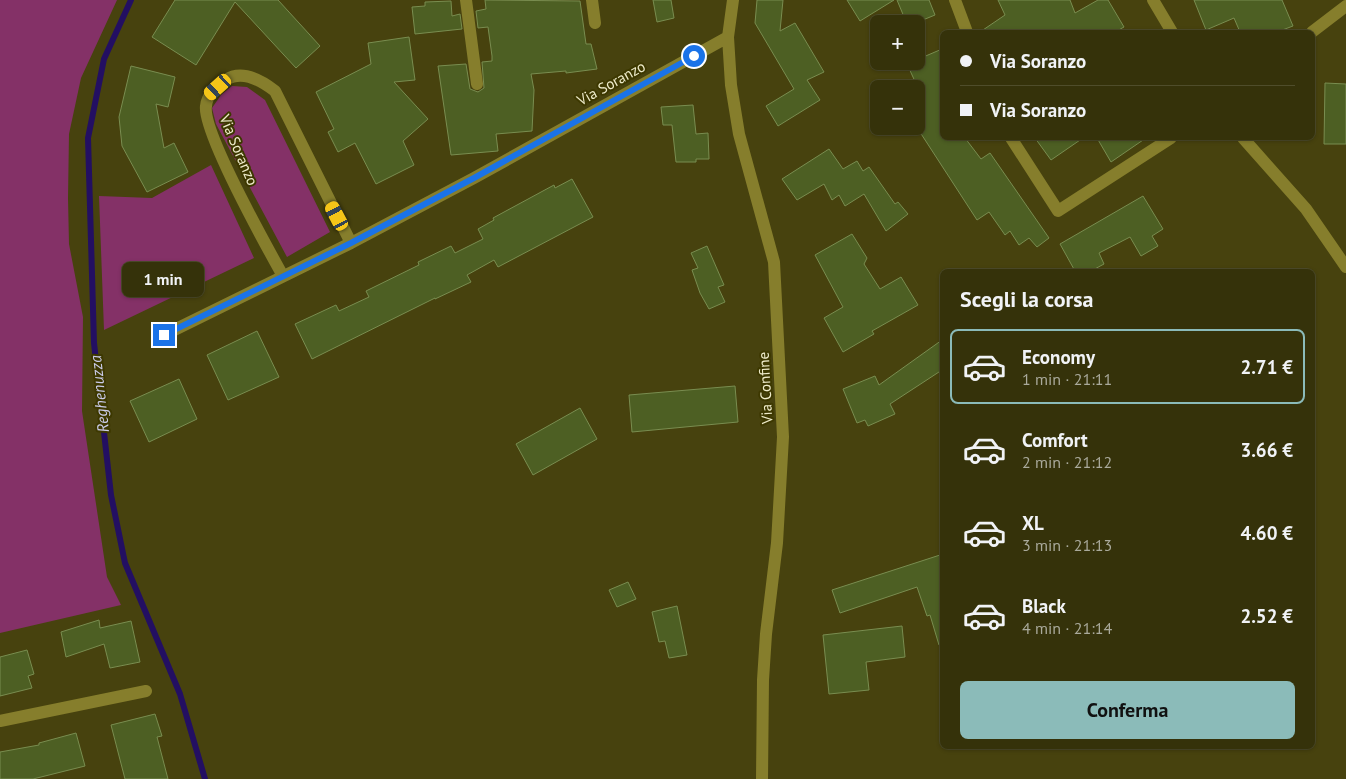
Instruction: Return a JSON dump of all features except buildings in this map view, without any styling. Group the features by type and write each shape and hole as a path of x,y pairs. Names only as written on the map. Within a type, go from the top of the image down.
{"street":[{"path":"466,0 477,84"},
{"path":"592,0 595,23"},
{"name":"Via Confine","path":"733,0 728,37 731,85 739,134 774,262 784,437 777,543 766,634 763,680 762,779"},
{"path":"954,0 966,30"},
{"path":"1153,0 1171,30"},
{"path":"1315,30 1346,6"},
{"name":"Via Soranzo","path":"164,335 351,243 728,37"},
{"name":"Via Soranzo","path":"283,276 261,237 208,128 205,108 209,95 226,79 241,75 261,81 275,91 351,243"},
{"path":"1012,140 1058,211 1168,140"},
{"path":"1245,140 1306,209 1346,268"},
{"path":"0,721 146,691"}],"shaded area":[{"path":"0,0 117,0 81,78 69,134 68,198 69,244 83,317 82,411 107,577 121,605 0,633"},
{"path":"232,86 247,87 265,100 330,232 287,257 216,124 212,108 221,95"},
{"path":"211,165 254,258 104,330 99,196 152,198"}],"waterway":[{"name":"Reghenuzza","path":"131,0 104,59 88,138 94,343 111,495 125,563 180,694 205,779"}],"route":[{"path":"164,335 351,243 474,178 694,56"}]}
